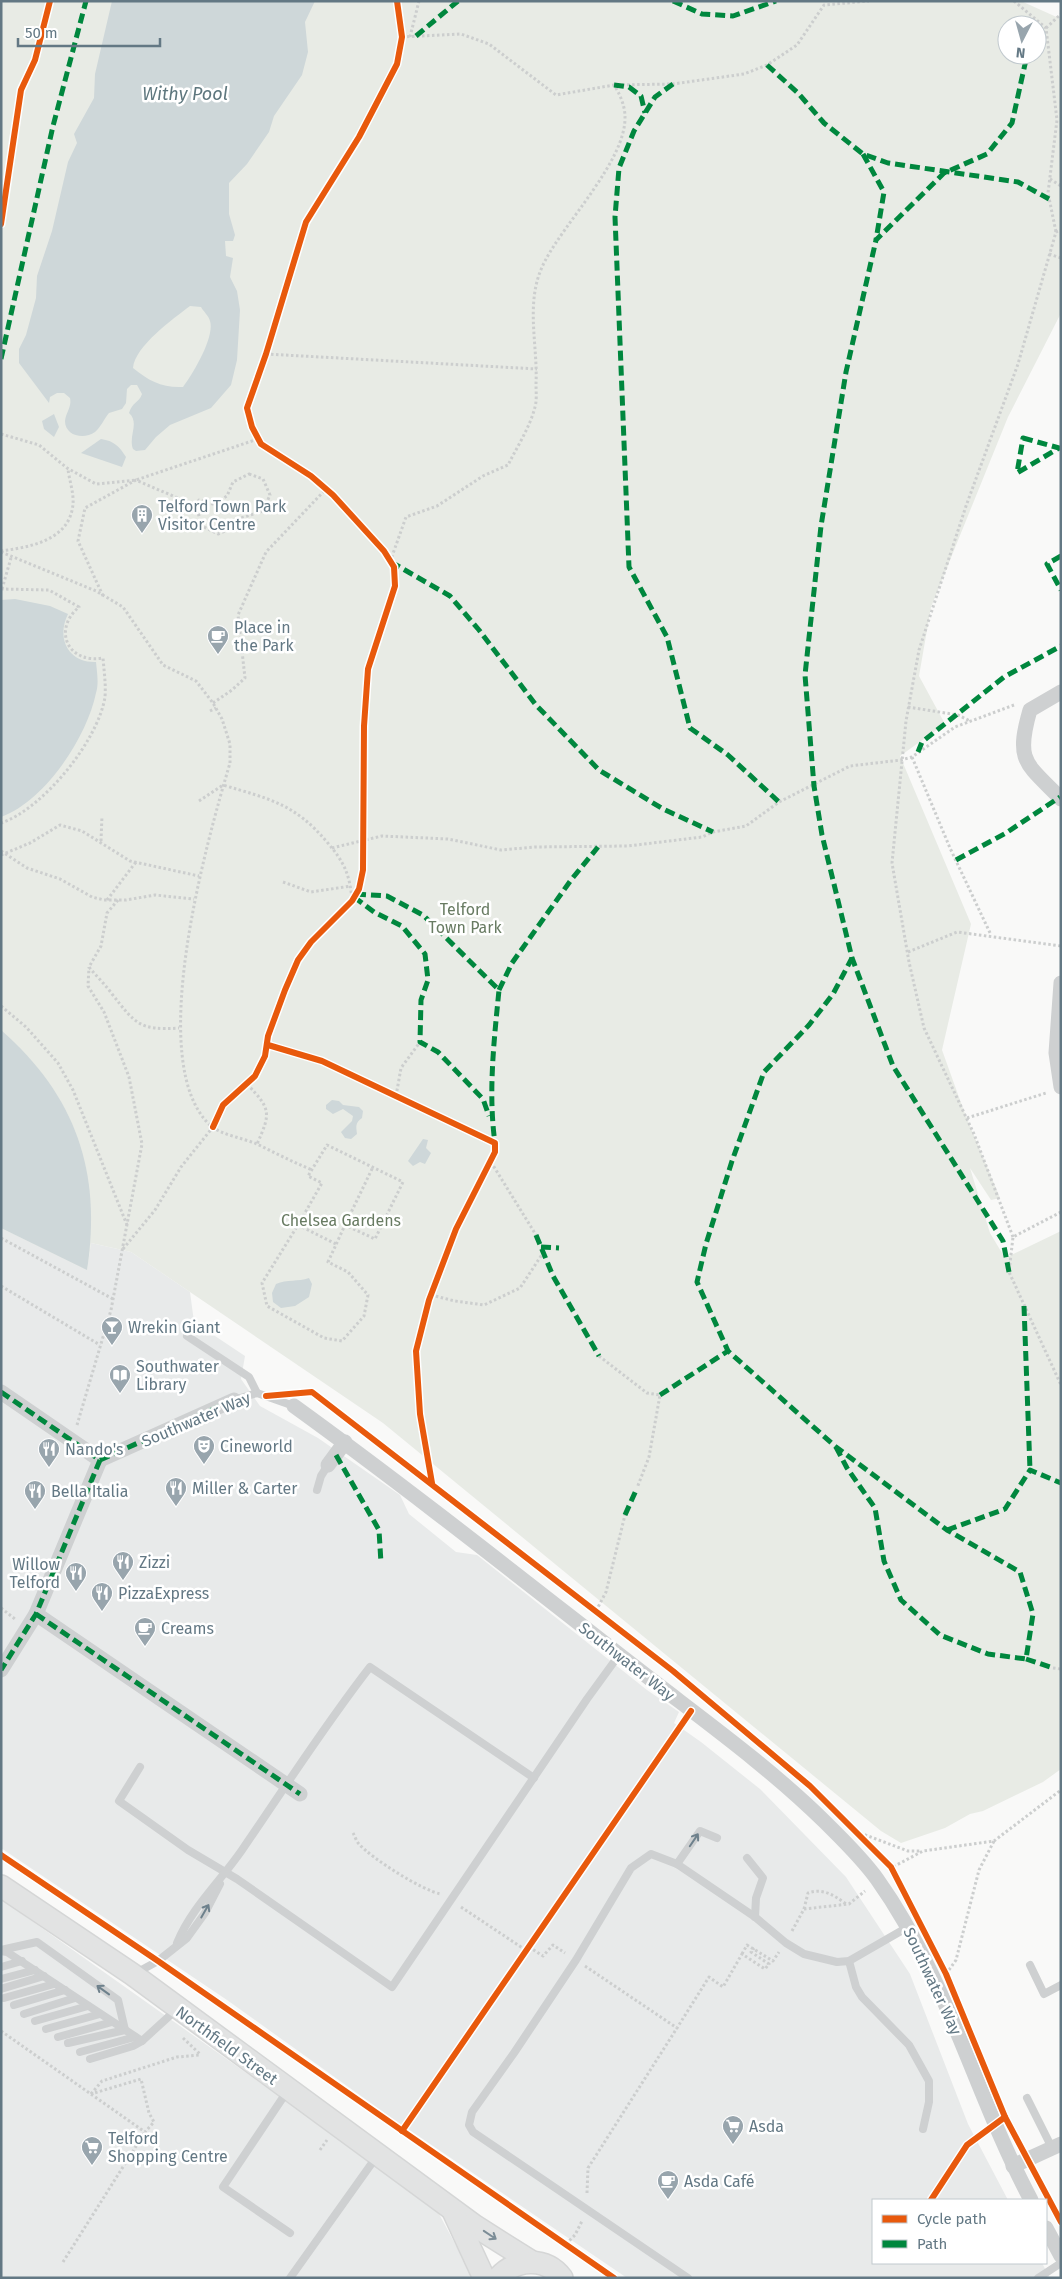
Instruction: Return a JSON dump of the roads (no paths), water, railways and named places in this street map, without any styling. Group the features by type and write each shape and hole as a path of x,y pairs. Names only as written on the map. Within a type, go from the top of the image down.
{"street":[{"path":"1061,692 1030,710 1022,736 1025,762 1061,799"},
{"path":"1058,1084 1056,1053 1061,983"},
{"path":"1,1392 100,1460 36,1614 1,1670"},
{"name":"Southwater Way","path":"100,1460 234,1400"},
{"name":"Southwater Way","path":"294,1406 345,1442 760,1763 849,1846 876,1878 908,1927 935,1979 1013,2166 1030,2199"},
{"path":"328,1465 345,1442"},
{"path":"36,1614 300,1794"},
{"name":"Northfield Street","path":"1,1886 132,1974 288,2090 451,2207 532,2262 552,2268 562,2278"},
{"path":"1013,2166 1056,2146"},
{"name":"Northfield Street","path":"451,2207 484,2278"},
{"path":"1047,2230 1061,2256"},
{"path":"498,2278 514,2266 532,2262"}],"lane":[{"path":"187,1336 249,1377 257,1393"},
{"name":"Southwater Way","path":"234,1400 257,1393 294,1406"},
{"path":"317,1490 321,1476 328,1465"},
{"path":"140,1767 119,1801 392,1987 619,1655"},
{"path":"132,1974 158,1961 177,1943 187,1938 205,1913 225,1873 285,1785 370,1667 534,1778"},
{"path":"677,1864 700,1832 717,1838"},
{"path":"688,2278 473,2132 469,2125 472,2112 576,1960 631,1868 650,1854 677,1864 756,1917 786,1943 804,1954 837,1962 849,1961 908,1927"},
{"path":"747,1858 763,1878 756,1898 756,1917"},
{"path":"1,1950 37,1942 118,2000 124,2030"},
{"path":"1,1950 22,1961 139,2039"},
{"path":"1,1967 22,1961"},
{"path":"849,1961 856,1987 862,1998 906,2040 916,2054 929,2081 929,2102 923,2129"},
{"path":"1030,1966 1044,1994 1061,1985"},
{"path":"1,1979 35,1970"},
{"path":"1,1989 44,1976"},
{"path":"4,1998 54,1984"},
{"path":"14,2006 65,1990"},
{"path":"24,2014 75,1998"},
{"path":"35,2021 88,2006"},
{"path":"90,2059 134,2046 139,2039 177,2008"},
{"path":"46,2029 100,2014"},
{"path":"58,2037 112,2022"},
{"path":"68,2043 124,2030"},
{"path":"80,2052 139,2039"},
{"path":"288,2090 223,2187 290,2233"},
{"path":"1027,2098 1056,2146"},
{"path":"290,2278 379,2154"},
{"path":"1038,2278 1061,2263"}],"water":[{"name":"Withy Pool","path":"112,1 315,1 305,22 308,52 302,75 274,116 269,132 247,164 229,183 229,214 235,235 233,241 225,241 226,256 233,258 230,277 237,291 240,310 237,360 231,385 211,408 170,425 145,450 136,451 133,449 132,444 134,421 129,413 142,394 137,385 131,385 127,389 126,403 122,409 109,413 95,432 81,436 72,433 66,426 65,421 70,398 64,393 57,393 50,397 49,403 19,363 19,349 26,335 36,298 37,276 52,231 68,162 77,143 74,134 94,98 95,74","holes":["190,306 201,307 210,321 211,328 197,365 183,387 156,383 133,368 135,360 147,342"]},
{"path":"54,414 59,427 54,437 44,429 42,421"},
{"path":"101,439 113,443 121,450 126,457 122,467 81,453"},
{"path":"15,599 50,606 68,614 63,632 67,647 78,658 96,662 98,678 96,693 84,729 62,766 33,797 17,809 1,817 1,600"},
{"path":"1,1030 27,1055 48,1082 65,1109 78,1138 86,1168 90,1200 91,1234 87,1270 1,1228"},
{"path":"332,1100 339,1101 343,1105 359,1107 363,1111 362,1118 356,1125 357,1134 351,1139 345,1138 341,1132 352,1121 353,1116 343,1109 333,1114 326,1109 326,1105"},
{"path":"423,1139 428,1140 426,1148 431,1153 425,1164 420,1162 413,1166 408,1161"},
{"path":"309,1278 312,1284 309,1297 295,1306 281,1308 273,1302 272,1293 276,1284"}],"place":[{"name":"Telford Town Park Visitor Centre","path":"142,534"},
{"name":"Place in the Park","path":"218,655"},
{"name":"Wrekin Giant","path":"112,1346"},
{"name":"Southwater Library","path":"120,1394"},
{"name":"Cineworld","path":"204,1465"},
{"name":"Nando's","path":"49,1468"},
{"name":"Miller & Carter","path":"176,1507"},
{"name":"Bella Italia","path":"35,1510"},
{"name":"Zizzi","path":"123,1581"},
{"name":"Willow Telford","path":"76,1592"},
{"name":"PizzaExpress","path":"102,1612"},
{"name":"Creams","path":"145,1647"},
{"name":"Asda","path":"733,2145"},
{"name":"Telford Shopping Centre","path":"92,2166"},
{"name":"Asda Café","path":"668,2200"}],"park label":[{"name":"Telford Town Park","path":"465,918"},
{"name":"Chelsea Gardens","path":"341,1220"}]}
